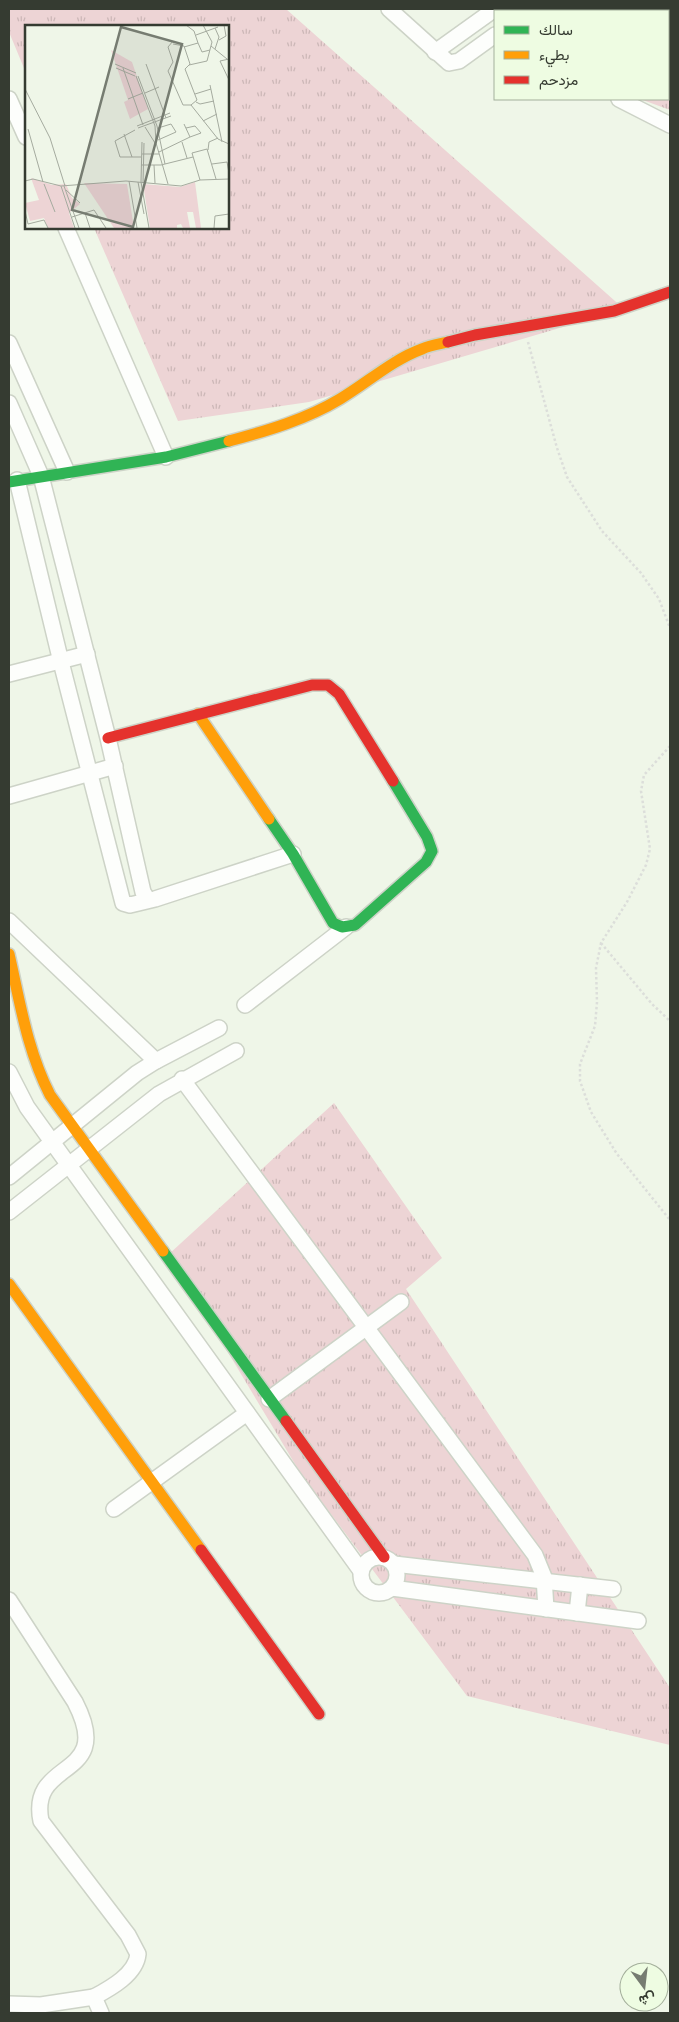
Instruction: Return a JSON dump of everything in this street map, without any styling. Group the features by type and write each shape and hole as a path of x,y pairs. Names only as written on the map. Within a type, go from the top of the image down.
{"street":[{"path":"389,9 435,52 452,64 460,61 494,36"},
{"path":"435,52 494,9"},
{"path":"9,100 25,135"},
{"path":"621,100 670,125"},
{"path":"66,229 166,457"},
{"path":"293,854 148,900 130,905 125,904 122,900 13,481 166,457 259,434 311,414 339,400 406,356 424,348 475,335 588,317 614,311 670,292"},
{"path":"9,343 67,472"},
{"path":"9,404 42,476 115,766 139,878 144,895 148,900"},
{"path":"9,674 87,654"},
{"path":"108,738 198,714 312,685 328,685 339,694 427,837 432,851 426,862 358,924 352,927 339,926 331,920 293,854 198,714"},
{"path":"9,796 115,766"},
{"path":"118,884 139,878"},
{"path":"9,921 156,1061"},
{"path":"244,1005 346,927"},
{"path":"10,964 33,1060 50,1095 389,1560 397,1576 392,1588 386,1592 373,1592 363,1584 361,1571 52,1142 11,1082"},
{"path":"9,1176 133,1077 156,1061 219,1028"},
{"path":"9,1212 148,1102 182,1079 236,1051"},
{"path":"182,1079 535,1555 542,1569 546,1609"},
{"path":"9,1284 319,1714"},
{"path":"270,1399 401,1302"},
{"path":"114,1509 248,1413"},
{"path":"361,1571 367,1561 372,1558 613,1589"},
{"path":"577,1613 580,1585"},
{"path":"392,1588 638,1621"},
{"path":"9,1600 75,1702 84,1719 87,1734 86,1745 76,1762 50,1781 44,1790 40,1799 41,1821 128,1935 138,1954 138,1960 134,1968 112,1987 94,1997 41,2005 9,2004"},
{"path":"94,1997 101,2013"}],"path":[{"path":"523,326 567,477 602,531 641,573 659,599 670,628"},
{"path":"670,746 644,775 642,791 650,849 646,865 627,902 601,943 596,968 597,1002 595,1026 580,1064 580,1081 590,1112 617,1154 670,1220"},
{"path":"601,943 652,1004 670,1021"}],"green space":[{"path":"9,9 286,9 624,309 309,402 178,421 94,229 229,229 229,25 25,25 25,71 9,32"},
{"path":"670,9 670,110 643,100 669,100 669,10 666,10"},
{"path":"334,1103 442,1258 406,1289 670,1688 670,1745 467,1696 301,1474 169,1254"}],"traffic: fast":[{"path":"9,482 166,457 229,441"},
{"path":"269,819 293,854 333,923 342,927 355,925 426,862 432,851 427,837 393,781"},
{"path":"163,1251 286,1421"}],"traffic: slow":[{"path":"229,441 272,429 314,413 350,393 400,359 428,346 448,342"},
{"path":"198,714 269,819"},
{"path":"9,954 35,1061 50,1095 163,1251"},
{"path":"9,1284 201,1550"}],"traffic: jam":[{"path":"448,342 475,335 614,311 670,292"},
{"path":"108,738 312,685 328,685 339,694 393,781"},
{"path":"286,1421 384,1557"},
{"path":"201,1550 319,1714"}]}
